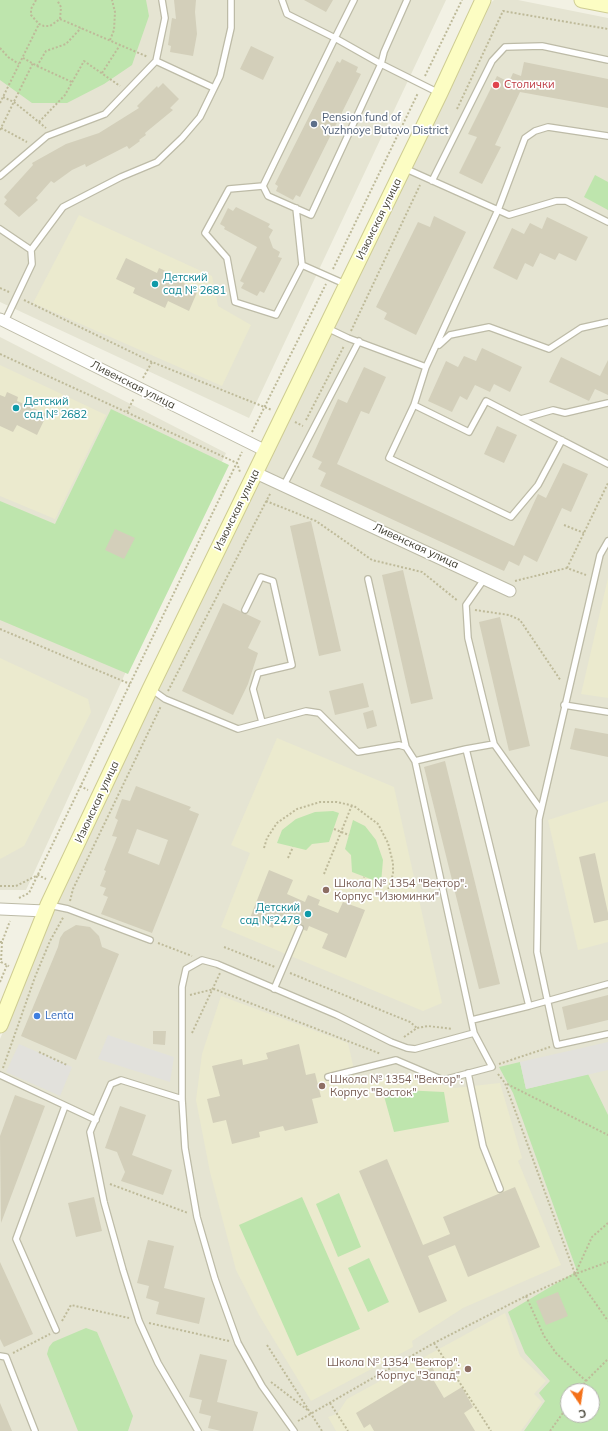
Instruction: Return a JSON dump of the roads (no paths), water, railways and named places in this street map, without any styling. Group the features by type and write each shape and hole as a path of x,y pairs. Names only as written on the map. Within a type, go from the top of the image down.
{"street":[{"name":"Изюмская улица","path":"0,1025 58,884 150,689 284,417 404,168 483,0"},
{"path":"582,0 608,5"},
{"name":"Ливенская улица","path":"2,320 266,451"},
{"name":"Ливенская улица","path":"254,476 284,484 510,591"},
{"path":"0,909 14,910 47,908"}],"lane":[{"path":"0,176 48,136 105,114 156,61 165,18 162,0"},
{"path":"2,320 17,296 32,264 31,250 63,207 156,162 182,138 200,117 220,76 231,28 232,0"},
{"path":"282,0 287,14 335,38 381,64 440,93"},
{"path":"263,186 354,0"},
{"path":"263,186 268,196 311,214 381,64 384,52 407,0"},
{"path":"432,181 492,61 505,47 542,46 608,60"},
{"path":"156,61 214,88"},
{"path":"562,440 538,485 511,517 389,458 414,405 426,367 437,346 498,210 525,138 535,131 548,127 608,136"},
{"path":"404,168 509,215 556,201 566,201 608,222"},
{"path":"263,186 229,189 205,232 227,258 235,302 276,315 302,265 296,208"},
{"path":"0,229 31,250"},
{"path":"302,265 347,285"},
{"path":"437,346 450,335 489,327 549,349 581,328 608,322"},
{"path":"326,328 426,367"},
{"path":"284,484 359,341"},
{"path":"414,405 469,432 486,400 608,464"},
{"path":"521,419 553,410 565,413 608,403"},
{"path":"608,542 600,555 539,818 537,952 557,1045 608,1034"},
{"path":"245,610 261,577 273,581 292,665 258,673 252,689 262,722"},
{"path":"485,578 466,605 468,638 494,744 541,810"},
{"path":"328,1077 396,1060 442,1080 468,1072 492,1067 474,1034 415,761 406,747 368,579"},
{"path":"150,689 165,699 238,729 306,711 318,713 358,752 399,745 406,747"},
{"path":"564,705 608,712"},
{"path":"415,761 494,744"},
{"path":"466,749 529,1006"},
{"path":"47,908 68,909 150,940"},
{"path":"274,989 300,928"},
{"path":"294,1431 262,1386 238,1343 215,1279 197,1217 186,1148 182,1099 182,997 186,969 202,960 222,967 337,1015 391,1042 407,1048 415,1049 474,1034"},
{"path":"472,1020 548,1002 608,984"},
{"path":"468,1072 483,1146 500,1189"},
{"path":"0,1075 96,1120"},
{"path":"182,1099 121,1080 111,1084 90,1132 99,1180 122,1270 139,1320 158,1363 198,1431"},
{"path":"56,1330 16,1239 65,1106"},
{"path":"3,1356 35,1431"}],"place":[{"name":"Столички","path":"496,85"},
{"name":"Pension fund of Yuzhnoye Butovo District","path":"314,124"},
{"name":"Детский сад № 2681","path":"155,284"},
{"name":"Детский сад № 2682","path":"16,408"},
{"name":"Школа № 1354 \"Вектор\". Корпус \"Изюминки\"","path":"326,890"},
{"name":"Детский сад №2478","path":"308,914"},
{"name":"Lenta","path":"37,1016"},
{"name":"Школа № 1354 \"Вектор\". Корпус \"Восток\"","path":"322,1086"},
{"name":"Школа № 1354 \"Вектор\". Корпус \"Запад\"","path":"468,1369"}]}
